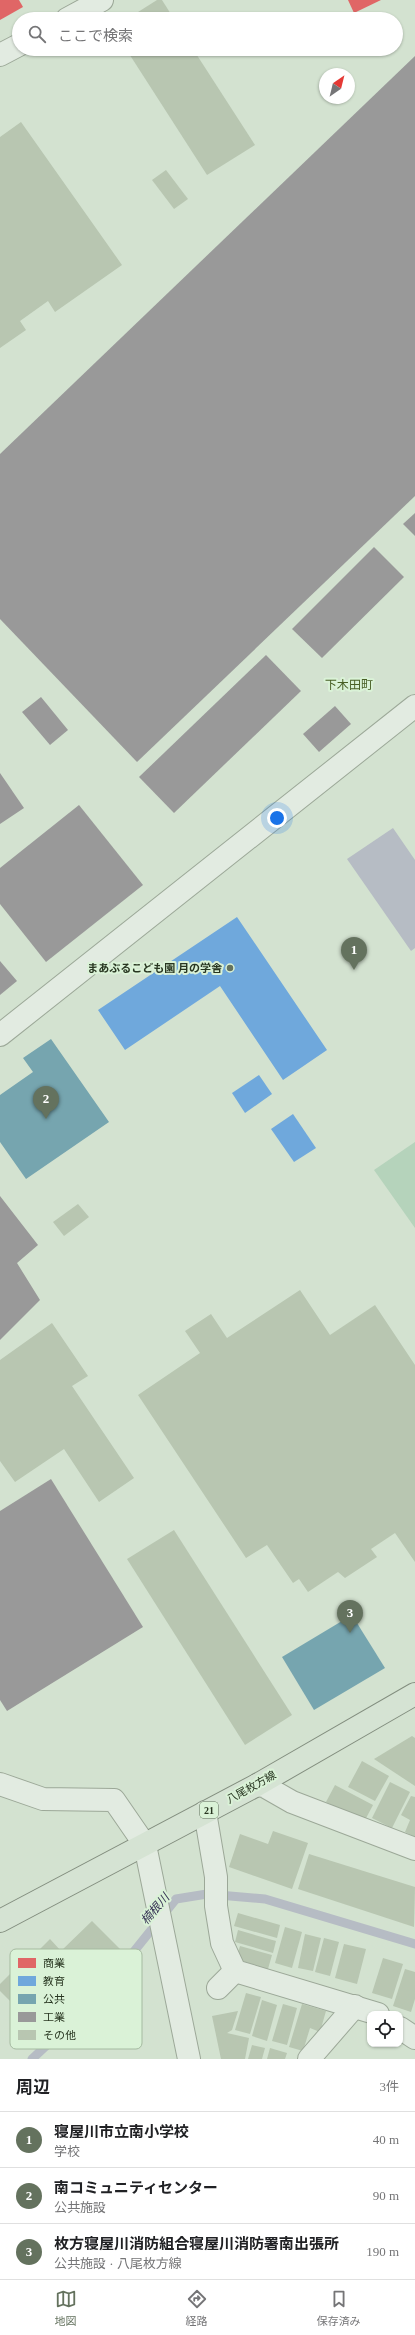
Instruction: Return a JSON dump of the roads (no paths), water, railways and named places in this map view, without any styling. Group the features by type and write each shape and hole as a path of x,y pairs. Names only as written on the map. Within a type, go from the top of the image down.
{"main road":[{"name":"八尾枚方線","path":"0,1921 257,1785 415,1694"}],"street":[{"path":"80,12 102,0"},
{"path":"0,55 12,49"},
{"path":"0,1035 415,706"},
{"path":"0,1784 43,1799 114,1800 145,1845 189,2059"},
{"path":"257,1785 264,1786 292,1802 415,1849"},
{"path":"205,1812 216,1877 216,1906 222,1943 235,1971 369,2011"},
{"path":"218,1988 235,1971"},
{"path":"309,2059 355,2006"},
{"path":"403,2030 415,2038"}],"waterway":[{"name":"楠根川","path":"136,1949 176,1899 207,1894 265,1899 415,1944"},
{"name":"楠根川","path":"32,2059 43,2049"}],"place":[{"name":"まあぶるこども園 月の学舎","path":"230,968"},
{"name":"寝屋川市立南小学校","path":"354,970"},
{"name":"南コミュニティセンター","path":"46,1119"},
{"name":"枚方寝屋川消防組合寝屋川消防署南出張所","path":"350,1633"}],"district":[{"name":"下木田町","path":"349,685"}]}
